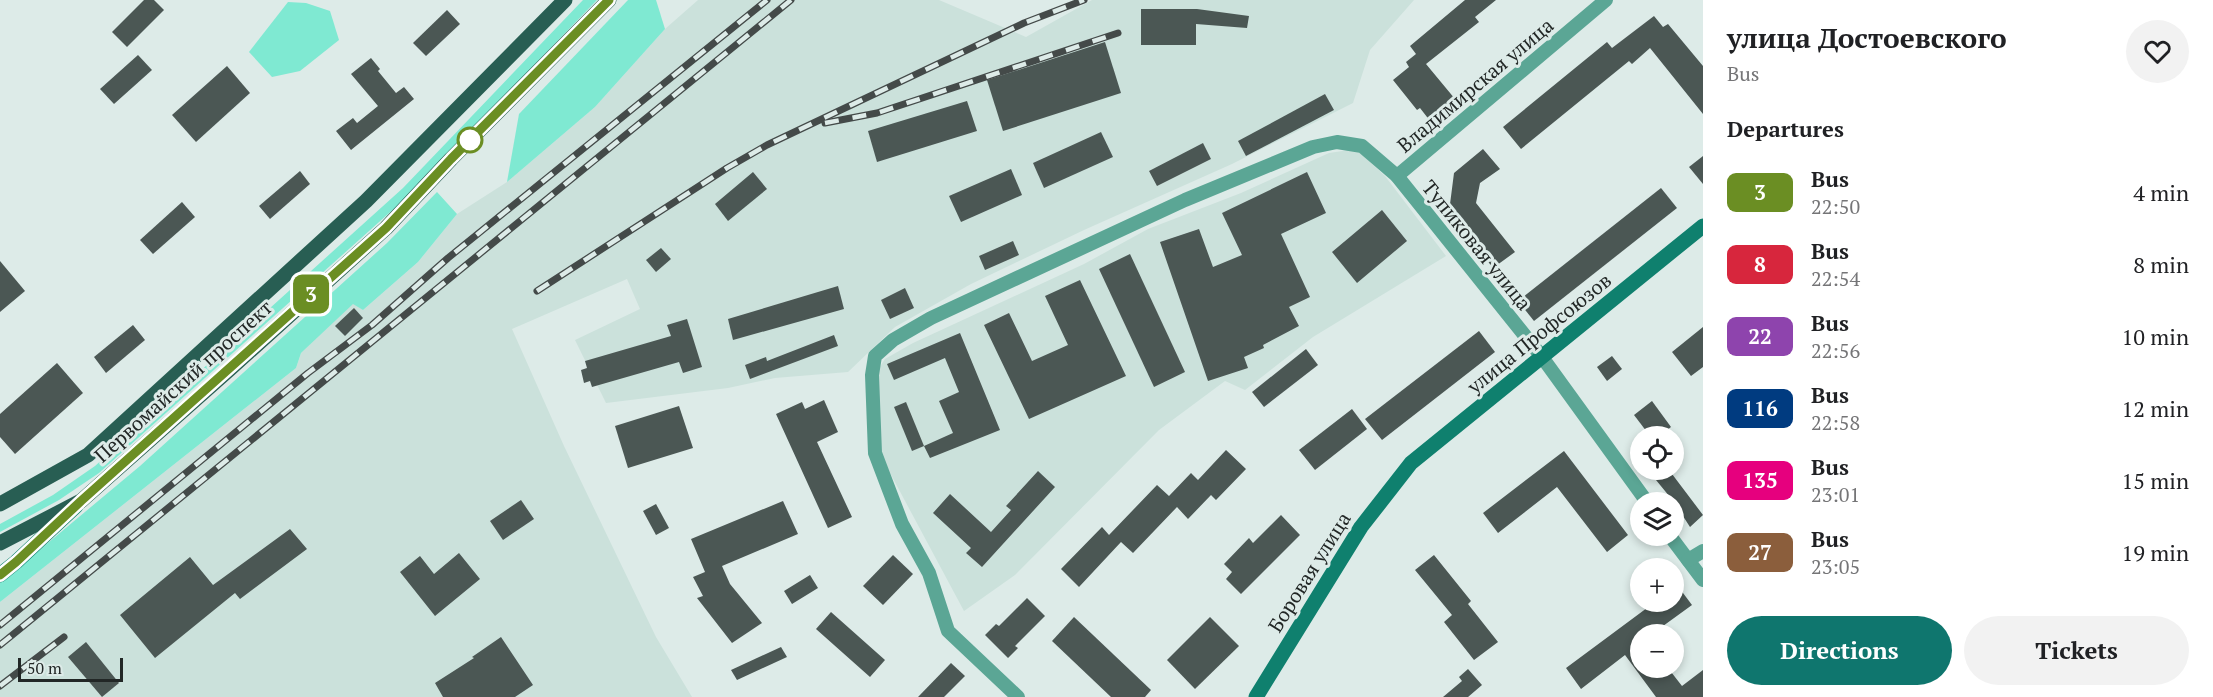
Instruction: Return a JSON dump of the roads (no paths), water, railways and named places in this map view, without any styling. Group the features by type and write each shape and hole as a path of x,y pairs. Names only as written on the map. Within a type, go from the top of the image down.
{"main road":[{"name":"Первомайский проспект","path":"0,504 88,455 366,201 566,0"},
{"name":"Первомайский проспект","path":"0,543 81,501 386,228 609,0"},
{"name":"улица Профсоюзов","path":"1403,474 1412,463 1703,226"},
{"name":"Боровая улица","path":"1256,697 1361,527 1403,474"},
{"path":"0,575 81,501"}],"street":[{"name":"Владимирская улица","path":"1397,176 1606,0"},
{"name":"Тупиковая улица","path":"1018,697 948,631 929,573 902,524 889,494 875,453 872,375 875,356 893,340 942,313 1185,200 1313,147 1336,142 1362,146 1397,176 1542,357 1640,492"},
{"path":"1678,546 1703,580"},
{"path":"1688,560 1703,550"}],"railway":[{"path":"0,625 308,373 372,325 448,258 767,0"},
{"path":"0,645 791,0"},
{"path":"537,291 727,168 767,145 1024,23 1084,0"},
{"path":"825,123 877,113 1118,33"},
{"path":"0,686 64,637"}]}
